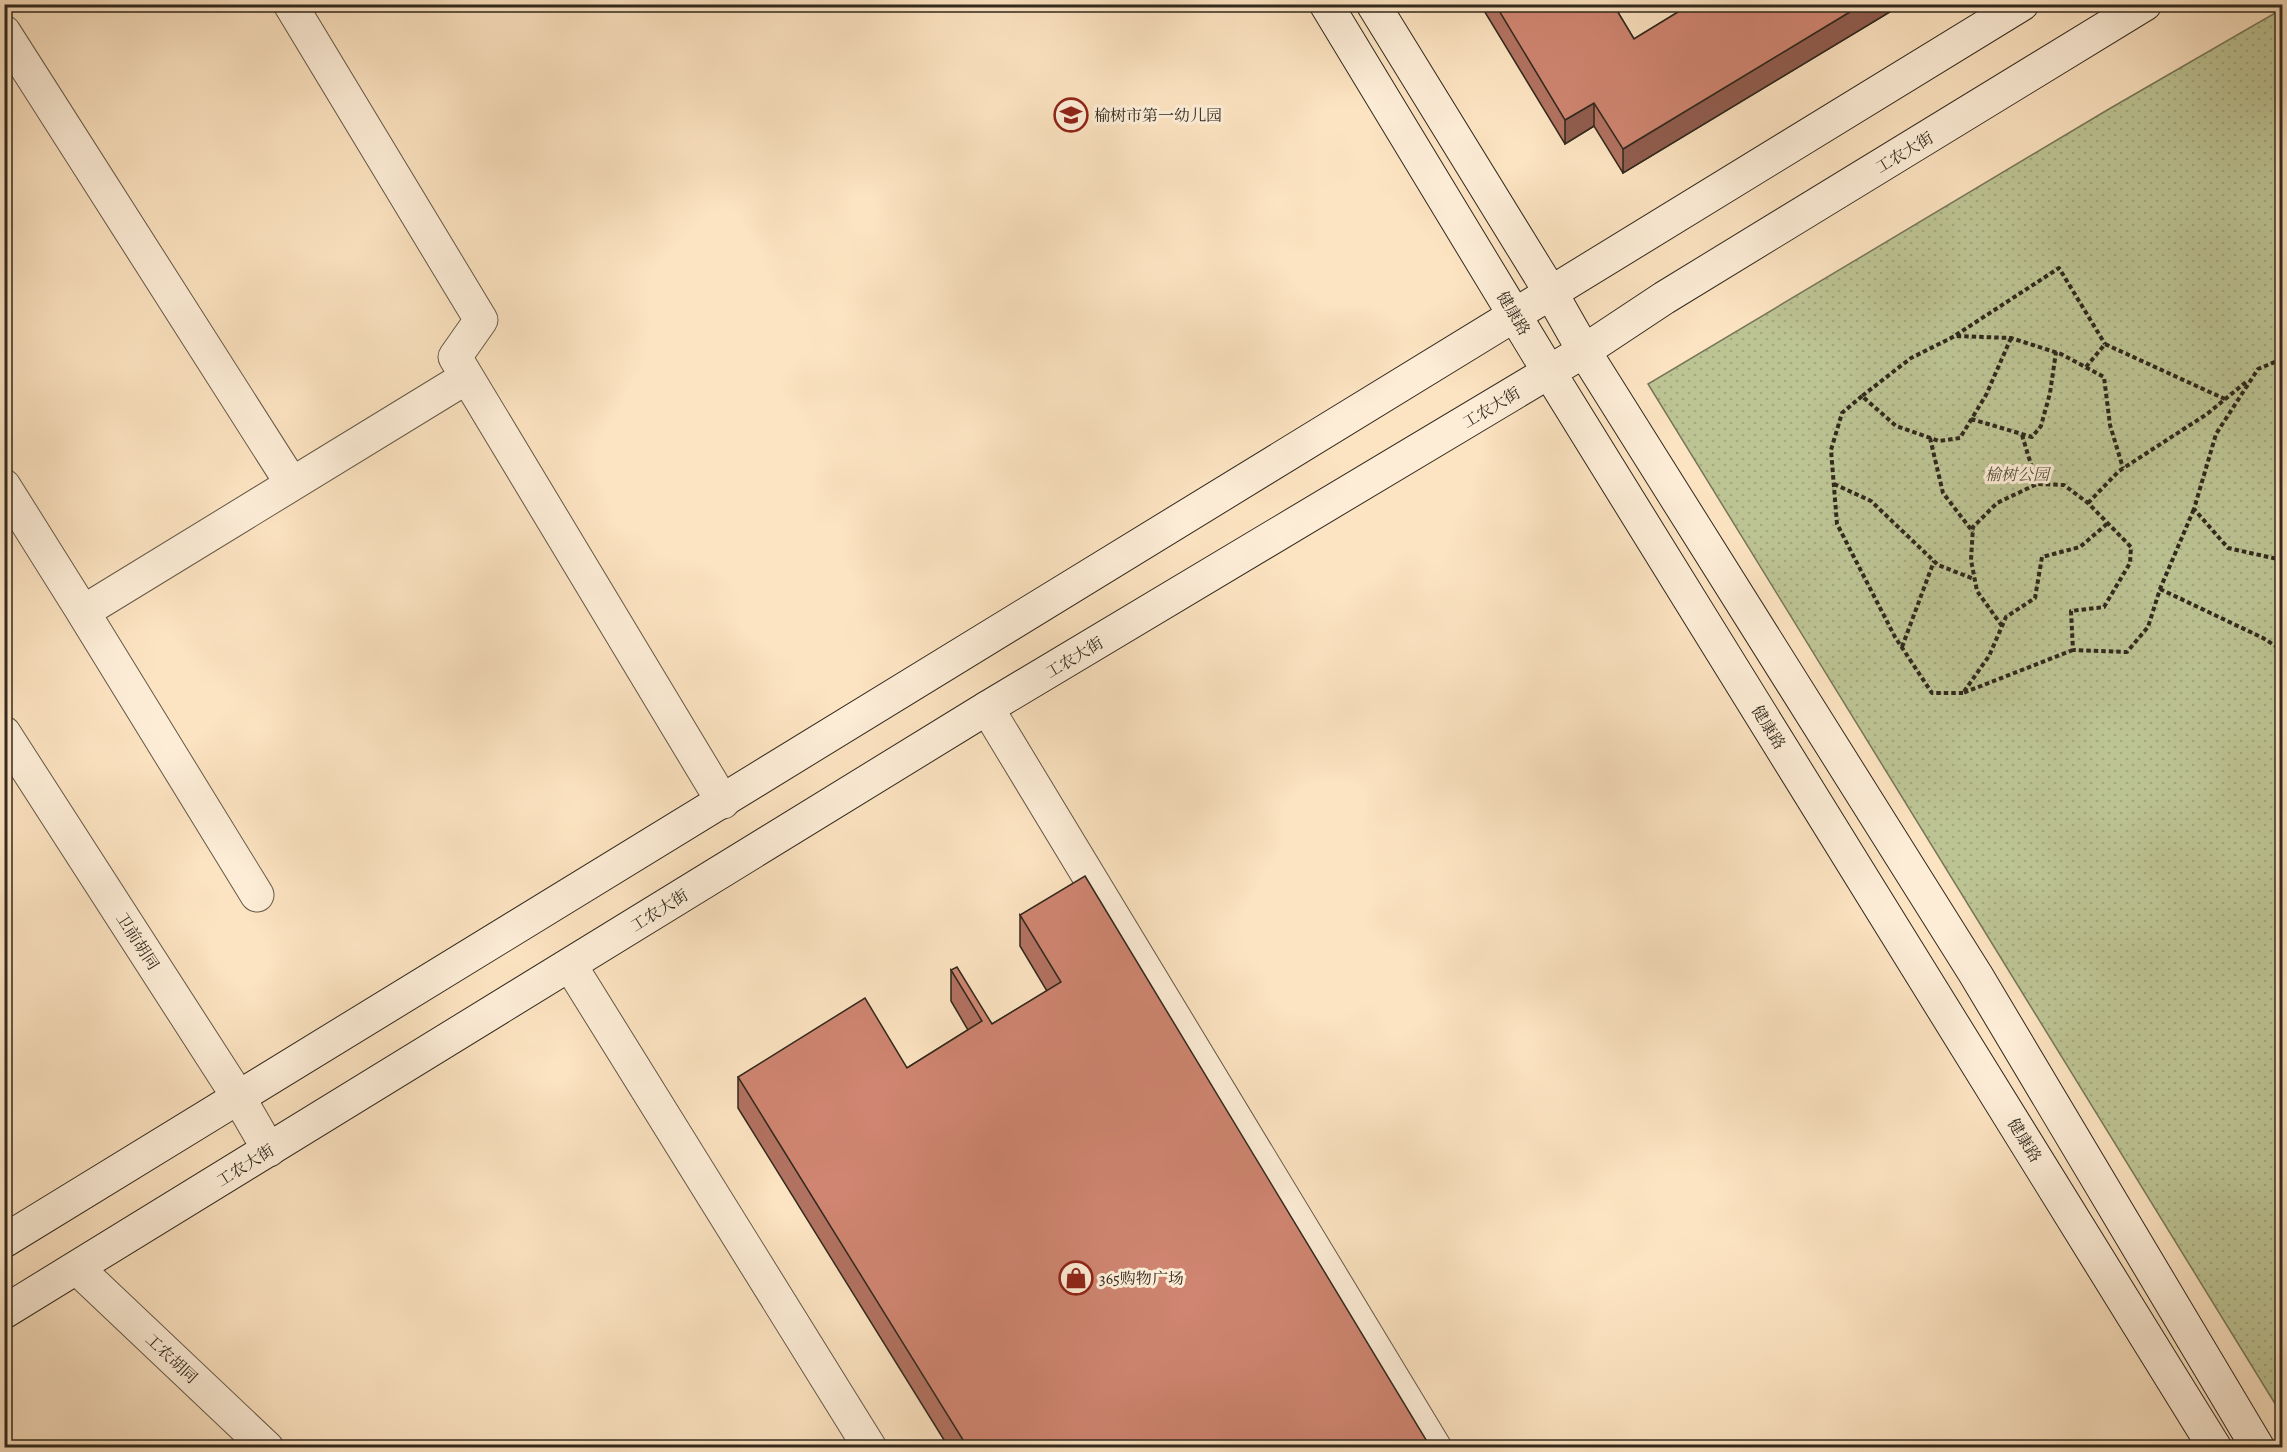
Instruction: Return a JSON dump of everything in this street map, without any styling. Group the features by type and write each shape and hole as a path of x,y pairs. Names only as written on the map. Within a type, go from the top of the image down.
{"main road":[{"path":"290,4 481,320 454,357 723,801"},
{"name":"健康路","path":"1326,4 1549,372 2215,1448"},
{"path":"1373,4 1551,293 1584,351 1976,975 2258,1448"},
{"path":"4,1241 2022,4"},
{"name":"工农大街","path":"4,1312 987,708 1584,351 1664,298 2145,4"},
{"path":"4,32 292,484"},
{"path":"82,612 467,377"},
{"path":"4,486 257,895"},
{"path":"987,708 1435,1448"},
{"name":"卫前胡同","path":"4,733 239,1098 270,1150"},
{"path":"570,964 870,1448"},
{"name":"工农胡同","path":"77,1268 267,1448"}],"path":[{"path":"2225,399 2105,344 2059,268 1955,336 1911,358 1842,413 1831,450 1837,524 1902,648 1932,693 1963,693 2073,650 2127,652 2148,627 2160,589 2194,509 2216,434 2250,378"},
{"path":"1955,336 2011,338 2056,352 2104,377 2110,425 2123,468"},
{"path":"1862,396 1896,426 1939,441 1960,438 1986,394 2011,338"},
{"path":"2086,368 2105,344"},
{"path":"1971,419 2032,437 2042,426 2056,352"},
{"path":"2088,503 2123,468 2206,414 2259,369 2283,359"},
{"path":"2022,435 2037,484"},
{"path":"1930,438 1943,493 1973,533"},
{"path":"1834,484 1870,501 1934,561 1975,579"},
{"path":"2002,627 1977,591 1971,560 1973,527 1997,503 2037,484 2064,485 2088,503 2131,547 2130,563 2104,607 2071,611 2073,650"},
{"path":"2194,509 2228,548 2283,560"},
{"path":"1963,693 1989,656 2006,617 2036,598 2042,557 2080,547 2108,523"},
{"path":"1902,648 1934,561"},
{"path":"2160,589 2263,638 2283,650"}],"green space":[{"name":"榆树公园","path":"2282,9 2282,1415 1648,384 2109,109"}],"building":[{"path":"1495,4 1613,4 1634,39 1691,4 1863,4 1623,149 1594,103 1565,120"},
{"name":"365购物广场","path":"1085,876 1431,1448 968,1448 738,1077 865,998 907,1068 982,1021 951,970 957,967 992,1024 1061,982 1020,915"}],"place":[{"name":"榆树市第一幼儿园","path":"1071,115"},
{"name":"365购物广场","path":"1076,1278"}]}
